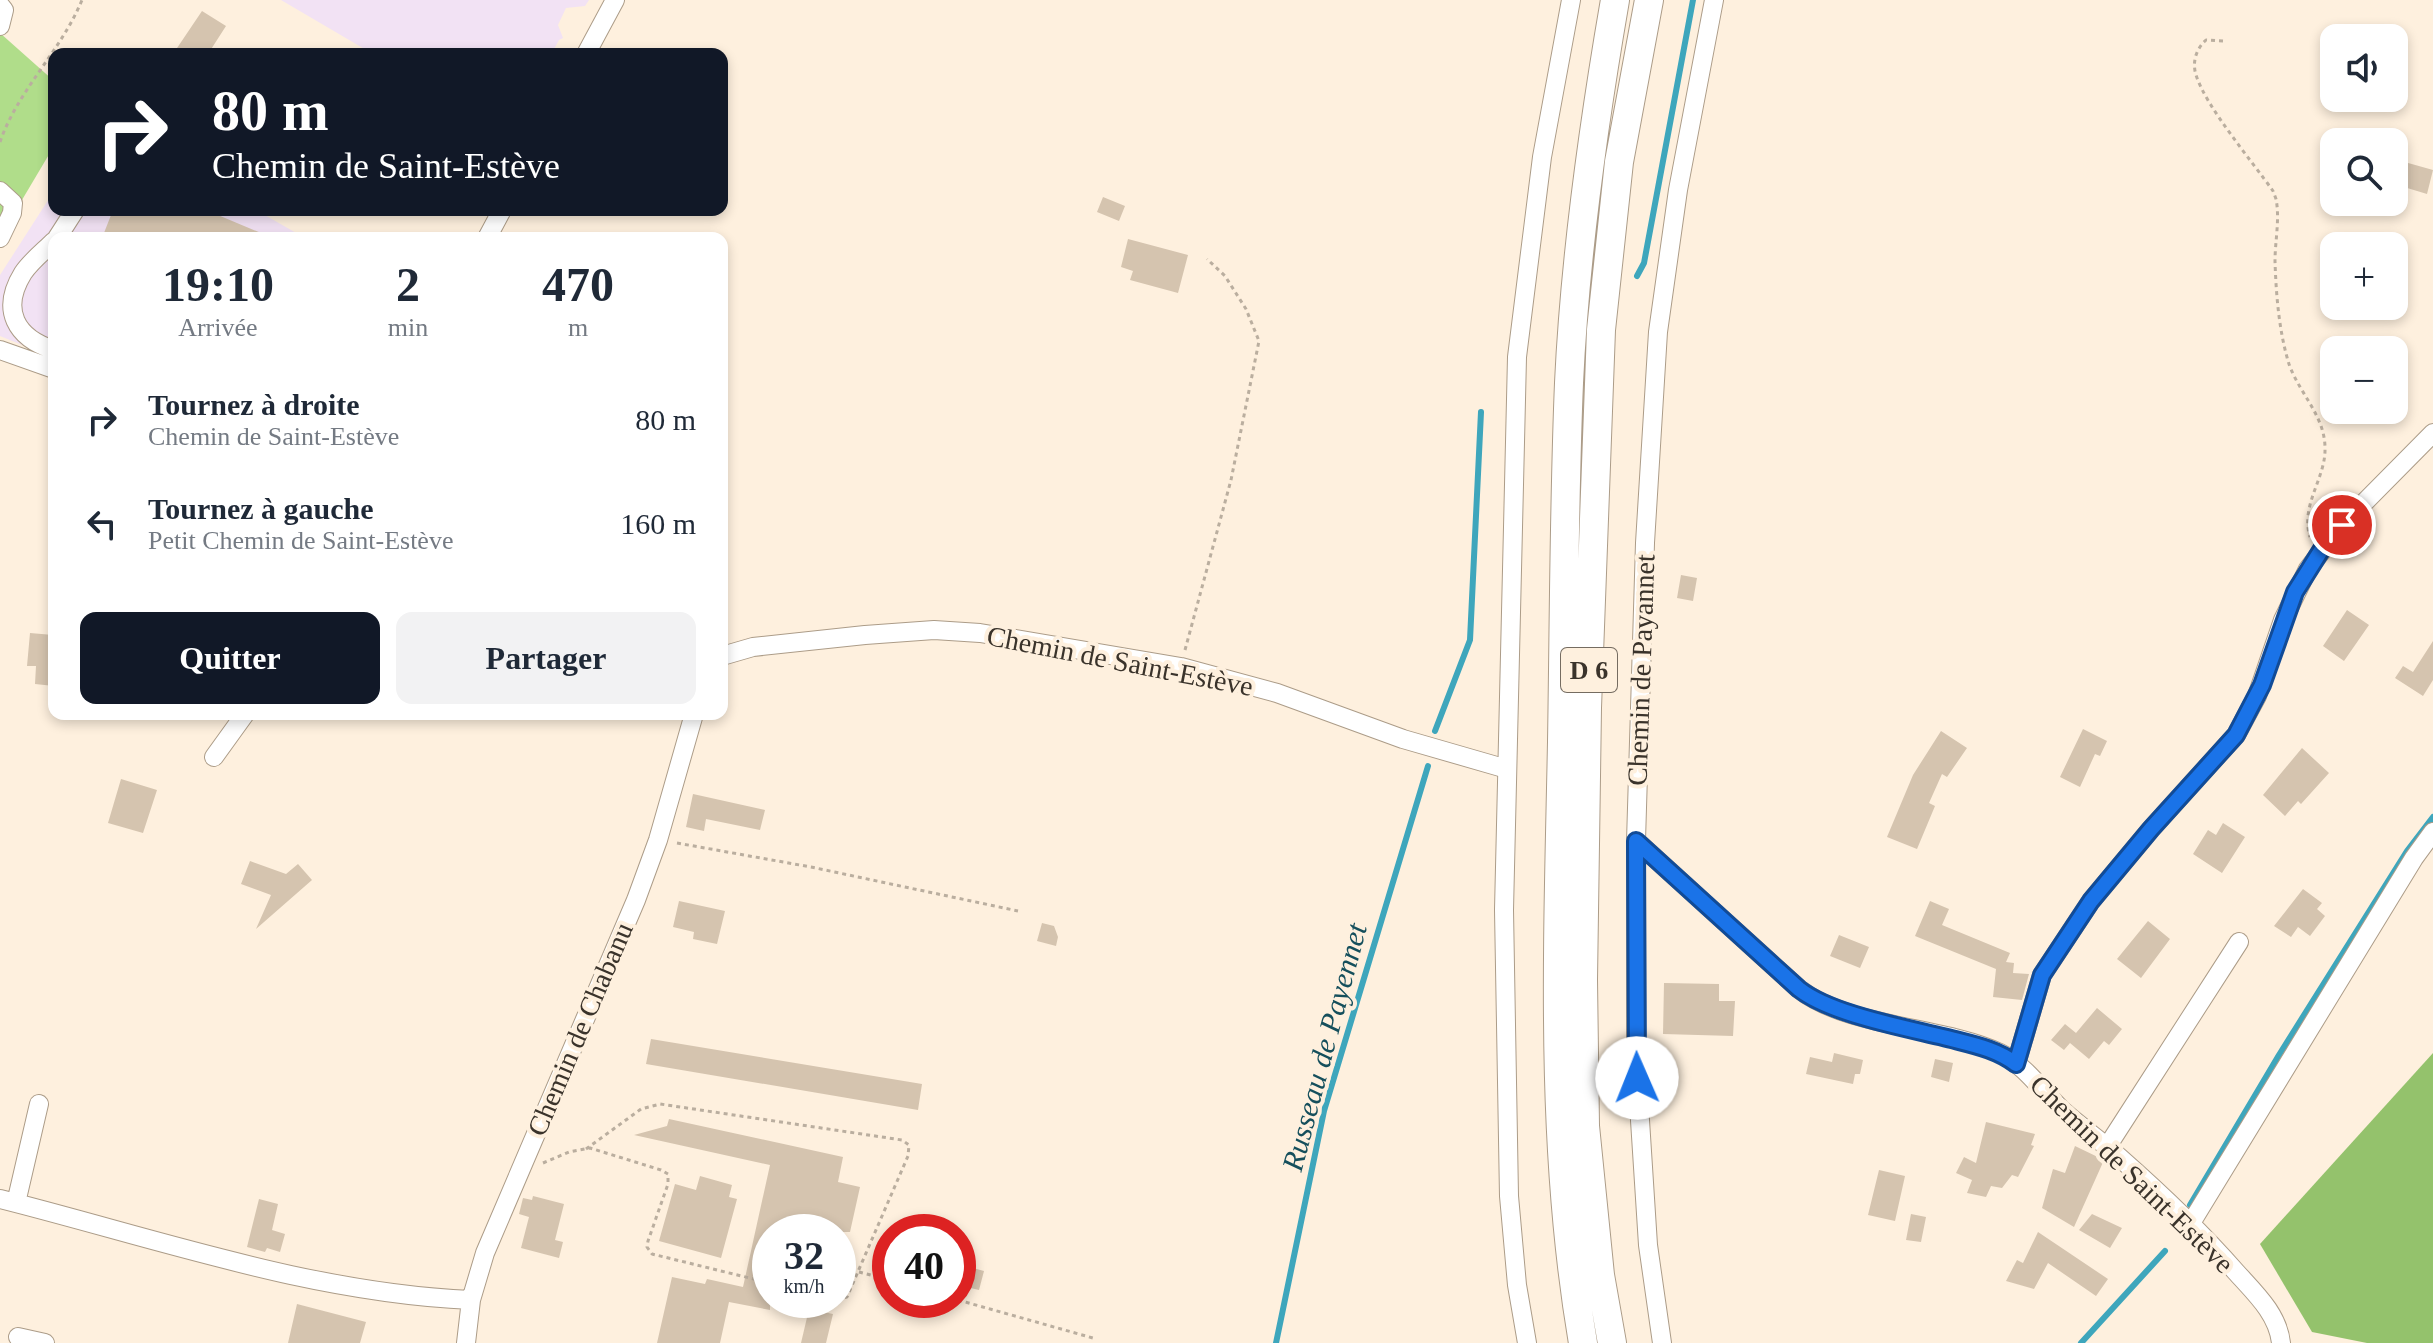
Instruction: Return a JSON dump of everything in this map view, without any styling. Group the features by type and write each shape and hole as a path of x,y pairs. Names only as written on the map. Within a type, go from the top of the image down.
{"highway":[{"path":"1596,108 1615,0"},
{"name":"D 6","path":"1583,1343 1571,1272 1560,1141 1557,972 1569,381 1596,108 1622,0"},
{"name":"D 6","path":"1612,1343 1600,1275 1585,1126 1583,980 1587,708 1601,330 1619,162 1649,0"}],"street":[{"path":"589,48 615,0"},
{"path":"1527,1343 1517,1285 1509,1196 1504,910 1517,357 1542,157 1571,0"},
{"name":"Chemin de Payannet","path":"1662,1343 1648,1245 1636,1071 1636,841 1645,557 1655,362 1678,190 1714,0"},
{"path":"0,5 4,10 0,26"},
{"path":"0,191 13,203 12,213 0,238"},
{"path":"48,248 23,272 13,301 12,316 17,329 28,339 48,347"},
{"path":"0,350 48,367"},
{"path":"2016,1064 2042,975 2091,901 2236,735 2262,685 2295,592 2318,555 2385,480 2433,433"},
{"name":"Chemin de Saint-Estève","path":"728,654 753,647 934,630 980,633 1181,667 1277,693 1448,754 1507,769"},
{"path":"214,757 241,720"},
{"name":"Chemin de Chabanu","path":"466,1343 471,1300 485,1253 636,900 658,840 692,720"},
{"path":"2191,1223 2414,858 2433,832"},
{"name":"Chemin de Saint-Estève","path":"1636,841 1799,989 1814,999 1839,1010 1991,1050 2016,1064 2061,1109 2191,1223 2260,1299 2278,1326 2281,1343"},
{"path":"2107,1147 2239,942"},
{"path":"39,1104 8,1201 175,1247 270,1269 393,1295 471,1300"},
{"path":"18,1337 45,1343"}],"path":[{"path":"55,48 82,0"},
{"path":"2223,41 2206,40 2199,46 2196,76 2276,199 2276,274 2287,354 2290,367 2321,426 2325,441 2326,452 2312,493 2308,525 2308,533 2318,555"},
{"path":"0,142 7,122 48,59"},
{"path":"1181,667 1231,480 1259,341 1246,309 1225,276 1207,259"},
{"path":"658,840 811,867 1018,911"},
{"path":"586,1149 641,1109 660,1104 902,1140 909,1145 908,1156 856,1278"},
{"path":"517,1174 569,1152 586,1149 661,1170 668,1174 668,1184 648,1241 647,1247 652,1254 752,1279"},
{"path":"859,1271 872,1275"},
{"path":"976,1305 1093,1338"}],"shaded area":[{"path":"281,0 589,0 585,6 566,8 558,25 563,38 555,48 363,48"},
{"path":"48,200 48,216 266,216 294,232 48,232 48,356 0,336 0,275"}],"green space":[{"path":"0,33 48,76 48,156 0,237"},
{"path":"2433,1053 2433,1343 2367,1343 2312,1332 2260,1244"}],"building":[{"path":"202,11 226,26 212,48 177,48"},
{"path":"2408,163 2433,170 2427,194 2408,188"},
{"path":"1103,197 1125,206 1119,221 1097,212"},
{"path":"111,216 220,216 259,232 104,232"},
{"path":"1128,239 1188,255 1178,293 1130,280 1133,271 1121,267"},
{"path":"1681,575 1697,578 1693,601 1677,598"},
{"path":"2347,610 2369,625 2344,661 2323,646"},
{"path":"30,633 48,635 48,685 35,684 36,666 27,666"},
{"path":"2433,641 2433,680 2423,696 2395,678 2403,666 2413,672"},
{"path":"2083,729 2107,741 2100,756 2095,754 2080,787 2060,777"},
{"path":"1941,731 1967,748 1947,777 1942,774 1929,803 1935,806 1917,849 1887,837 1913,775"},
{"path":"2302,748 2329,773 2301,804 2298,801 2285,816 2263,795"},
{"path":"121,779 157,790 143,833 108,823"},
{"path":"693,794 765,810 760,830 706,819 704,831 686,827"},
{"path":"2223,823 2245,837 2222,873 2193,854 2208,830 2216,835"},
{"path":"250,861 286,874 298,864 312,880 256,929 271,895 241,884"},
{"path":"2303,889 2322,903 2317,909 2325,916 2310,936 2298,927 2291,937 2274,926"},
{"path":"679,901 725,911 717,944 693,939 694,932 673,927"},
{"path":"1930,901 1949,909 1942,925 2010,953 2006,962 2014,963 2013,973 2029,974 2022,1000 1993,997 1996,969 1915,936"},
{"path":"2148,921 2170,939 2141,978 2117,959"},
{"path":"1042,923 1054,926 1058,937 1056,946 1037,941"},
{"path":"1839,935 1869,947 1860,968 1830,956"},
{"path":"1664,983 1719,984 1719,1001 1735,1001 1733,1036 1663,1034"},
{"path":"2097,1008 2122,1029 2109,1045 2104,1041 2089,1059 2070,1043 2064,1050 2051,1040 2065,1024 2076,1033"},
{"path":"651,1039 922,1084 918,1110 646,1064"},
{"path":"1834,1053 1863,1060 1860,1074 1855,1074 1853,1084 1806,1074 1810,1057 1832,1062"},
{"path":"1935,1059 1953,1063 1949,1082 1931,1077"},
{"path":"669,1119 843,1157 838,1182 860,1187 854,1214 759,1214 770,1165 634,1135 667,1126"},
{"path":"1986,1122 2035,1134 2031,1145 2034,1146 2018,1177 2012,1175 2002,1188 1991,1186 1986,1197 1967,1193 1972,1180 1956,1173 1964,1157 1976,1163"},
{"path":"2075,1146 2104,1160 2074,1227 2042,1208 2053,1169 2065,1173"},
{"path":"1879,1170 1905,1176 1895,1221 1868,1215"},
{"path":"700,1176 732,1185 729,1197 737,1199 721,1258 659,1241 675,1184 696,1190"},
{"path":"533,1196 564,1204 555,1240 563,1242 559,1258 521,1248 529,1217 519,1214 523,1198 532,1200"},
{"path":"259,1199 278,1204 272,1230 285,1234 280,1252 247,1247"},
{"path":"1911,1214 1926,1217 1921,1242 1906,1240"},
{"path":"2092,1214 2122,1228 2110,1248 2079,1230"},
{"path":"2038,1232 2108,1279 2096,1296 2048,1263 2034,1289 2006,1281 2017,1260 2023,1263"},
{"path":"752,1246 752,1306 729,1302 720,1343 657,1343 672,1277 705,1284 707,1279 743,1287"},
{"path":"976,1269 984,1271 979,1290 976,1289"},
{"path":"297,1304 366,1322 360,1343 288,1343"},
{"path":"807,1318 832,1318 826,1343 801,1343"}],"waterway":[{"name":"Russeau de Payennet","path":"1637,276 1644,263 1693,0"},
{"name":"Russeau de Payennet","path":"1435,731 1470,640 1481,412"},
{"name":"Russeau de Payennet","path":"1276,1343 1324,1111 1428,766"},
{"path":"2190,1205 2279,1055 2407,851 2433,817"},
{"path":"2081,1343 2165,1251"}],"route":[{"path":"1637,1078 1636,841 1799,989 1814,999 1839,1010 1991,1050 2016,1064 2042,975 2091,901 2236,735 2262,685 2295,592 2322,549 2342,525"}]}
